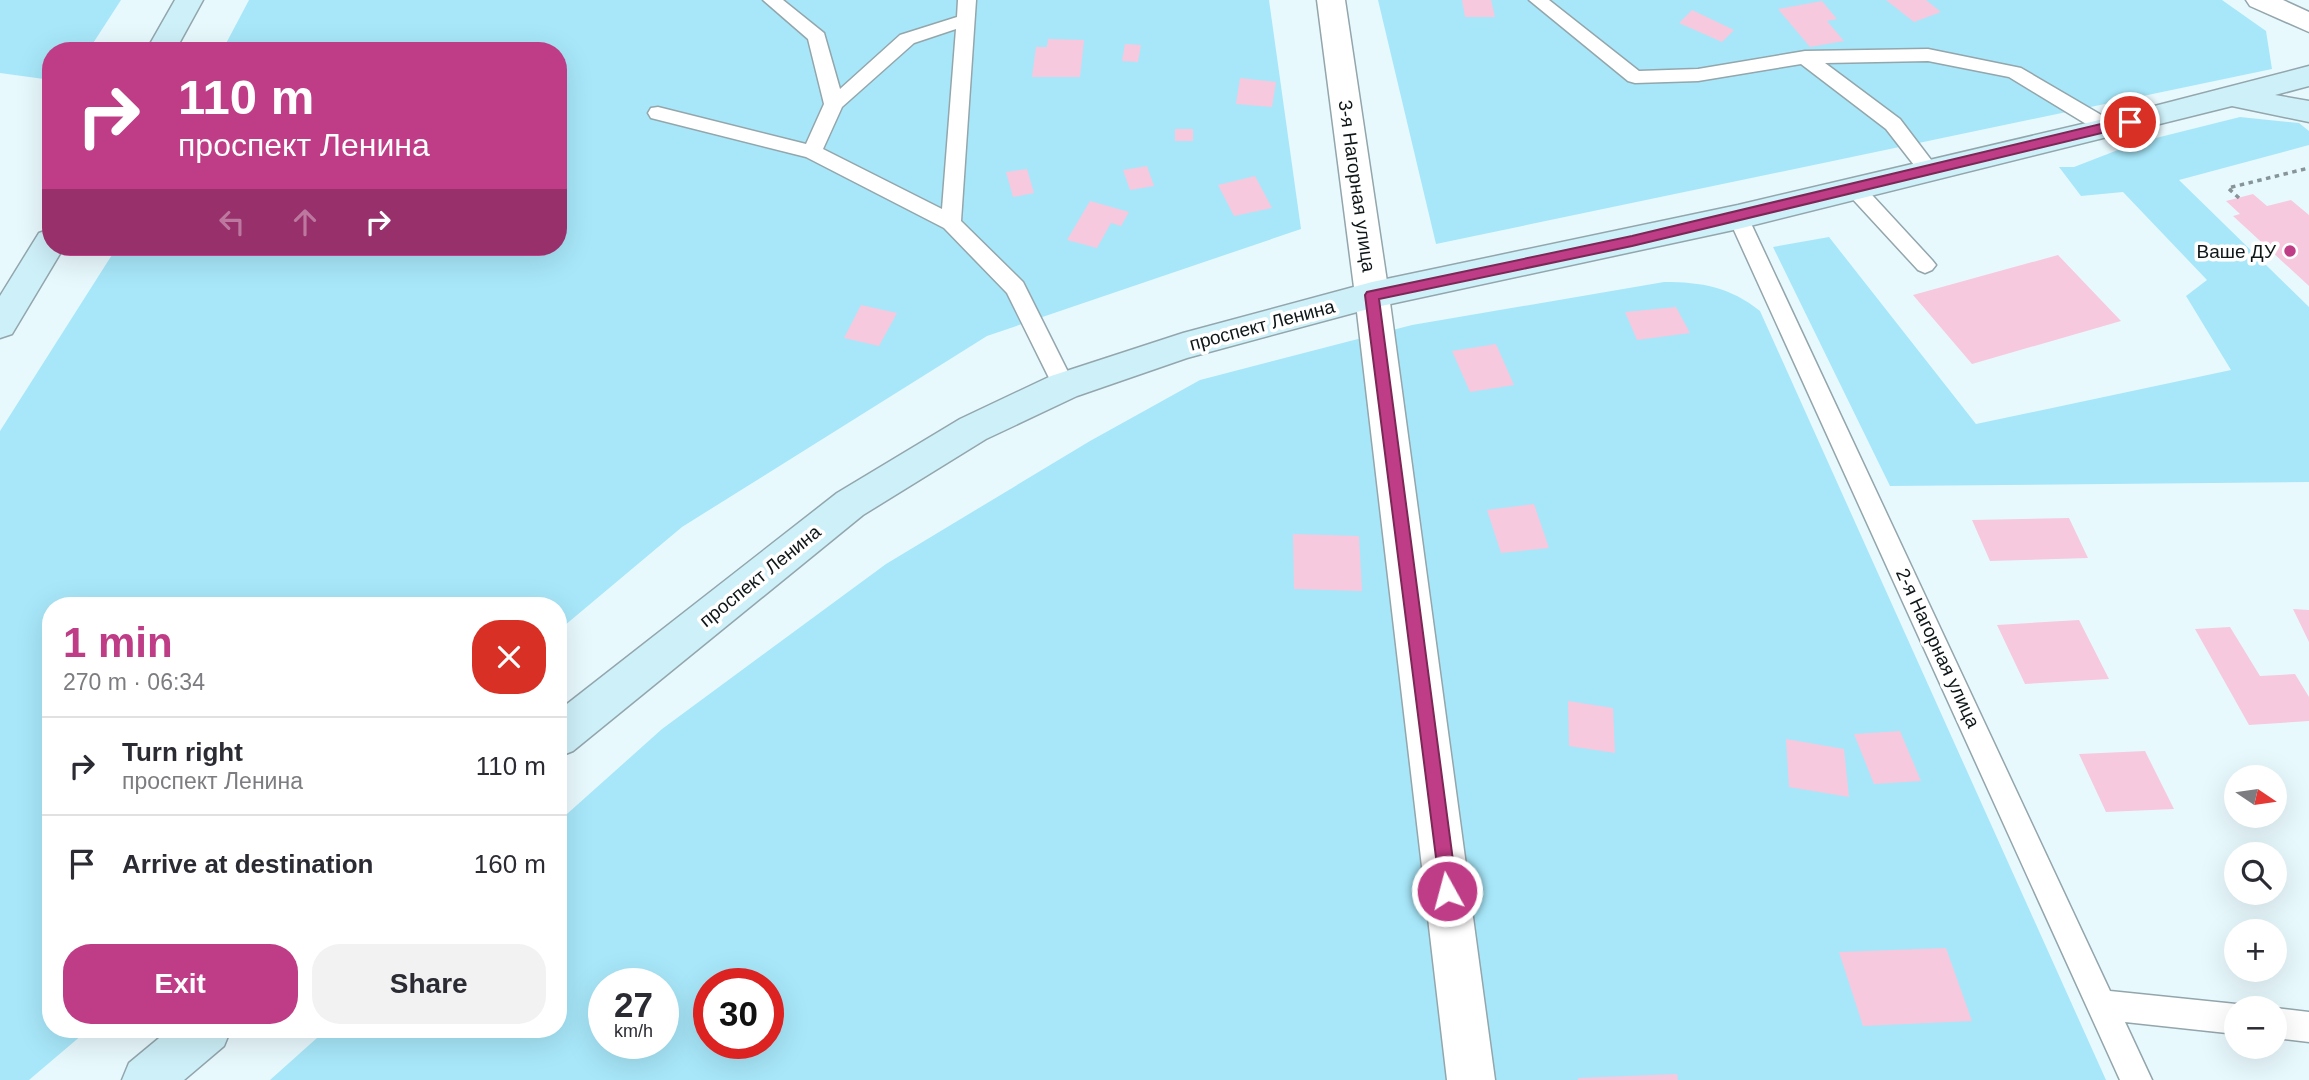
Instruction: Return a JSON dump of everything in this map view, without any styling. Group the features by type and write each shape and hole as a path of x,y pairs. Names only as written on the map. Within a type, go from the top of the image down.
{"street":[{"path":"165,42 189,0"},
{"name":"3-я Нагорная улица","path":"1331,0 1372,295 1471,1080"},
{"path":"2260,0 2309,23"},
{"name":"проспект Ленина","path":"567,730 850,505 973,429 1064,386 1183,346 1372,295 1738,216 2108,128 2309,76"},
{"path":"2214,100 2270,103 2309,112"},
{"path":"0,325 42,256"},
{"path":"146,1080 196,1038"}],"lane":[{"path":"772,0 817,37 834,104"},
{"path":"951,223 967,0"},
{"path":"1538,0 1635,77 1698,75 1805,57 1928,55 2014,72 2108,128"},
{"path":"812,152 834,104 907,39 965,20"},
{"path":"1805,57 1893,124 1928,169"},
{"path":"658,113 812,152 951,223 1015,288 1064,386"},
{"path":"1854,188 1925,265"},
{"name":"2-я Нагорная улица","path":"1738,216 2136,1080"},
{"path":"2103,1005 2224,1018"},
{"path":"2287,1024 2309,1027"}],"path":[{"path":"2239,198 2228,188 2309,168"}],"shaded area":[{"path":"0,0 121,0 94,42 42,42 42,79 0,73"},
{"path":"249,0 1269,0 1301,229 987,336 682,527 567,623 567,597 42,597 42,1038 78,1038 29,1080 0,1080 0,431 111,256 567,256 567,42 227,42"},
{"path":"1378,0 2222,0 2266,31 2272,69 1436,244"},
{"path":"2240,117 2299,123 2309,131 2309,145 2179,180 2309,307 2309,482 1890,486 1773,247 1829,237 1976,424 2231,370 2186,296 2207,280 2123,192 2081,196 2059,167 2074,167 2136,143"},
{"path":"1664,282 1691,283 1738,296 1760,311 2106,1080 270,1080 317,1038 567,1038 567,814 662,729 886,564 1090,441 1200,380 1412,325"}],"building":[{"path":"1462,0 1491,0 1495,17 1465,17"},
{"path":"1886,0 1926,0 1941,12 1914,22"},
{"path":"1822,1 1837,19 1827,21 1844,41 1810,47 1778,9"},
{"path":"1692,10 1734,30 1722,42 1679,23"},
{"path":"1048,39 1084,40 1080,77 1032,77 1036,47 1047,47"},
{"path":"1125,44 1141,45 1138,62 1122,61"},
{"path":"1240,78 1276,82 1272,107 1236,104"},
{"path":"1175,129 1193,129 1193,141 1175,141"},
{"path":"1147,166 1154,186 1130,190 1123,170"},
{"path":"1027,169 1034,193 1013,197 1006,172"},
{"path":"1255,176 1272,208 1234,216 1218,185"},
{"name":"Ваше ДУ","path":"2253,194 2267,206 2291,200 2309,215 2309,286 2233,216 2240,214 2226,201"},
{"path":"1090,201 1129,212 1121,226 1111,223 1097,248 1067,240"},
{"path":"2058,255 2121,321 1972,364 1913,295"},
{"path":"861,305 897,313 879,346 844,338"},
{"path":"1676,307 1690,333 1637,340 1625,312"},
{"path":"1496,344 1514,385 1470,392 1452,351"},
{"path":"1534,504 1549,548 1501,553 1487,510"},
{"path":"2069,518 2088,558 1990,561 1972,520"},
{"path":"1293,534 1359,536 1362,591 1294,589"},
{"path":"2293,609 2309,610 2309,642"},
{"path":"2079,620 2109,679 2025,684 1997,625"},
{"path":"2230,627 2260,676 2295,674 2309,697 2309,721 2249,725 2195,629"},
{"path":"1568,701 1613,708 1615,753 1569,746"},
{"path":"1900,731 1921,781 1874,784 1854,734"},
{"path":"1786,739 1844,749 1849,797 1789,787"},
{"path":"2145,751 2174,809 2106,812 2079,754"},
{"path":"1946,948 1972,1021 1863,1026 1839,952"},
{"path":"1677,1074 1678,1080 1578,1080 1578,1078"}],"place":[{"name":"Ваше ДУ","path":"2290,251"}],"route":[{"path":"1447,891 1372,295 1632,241 2130,122"}]}
